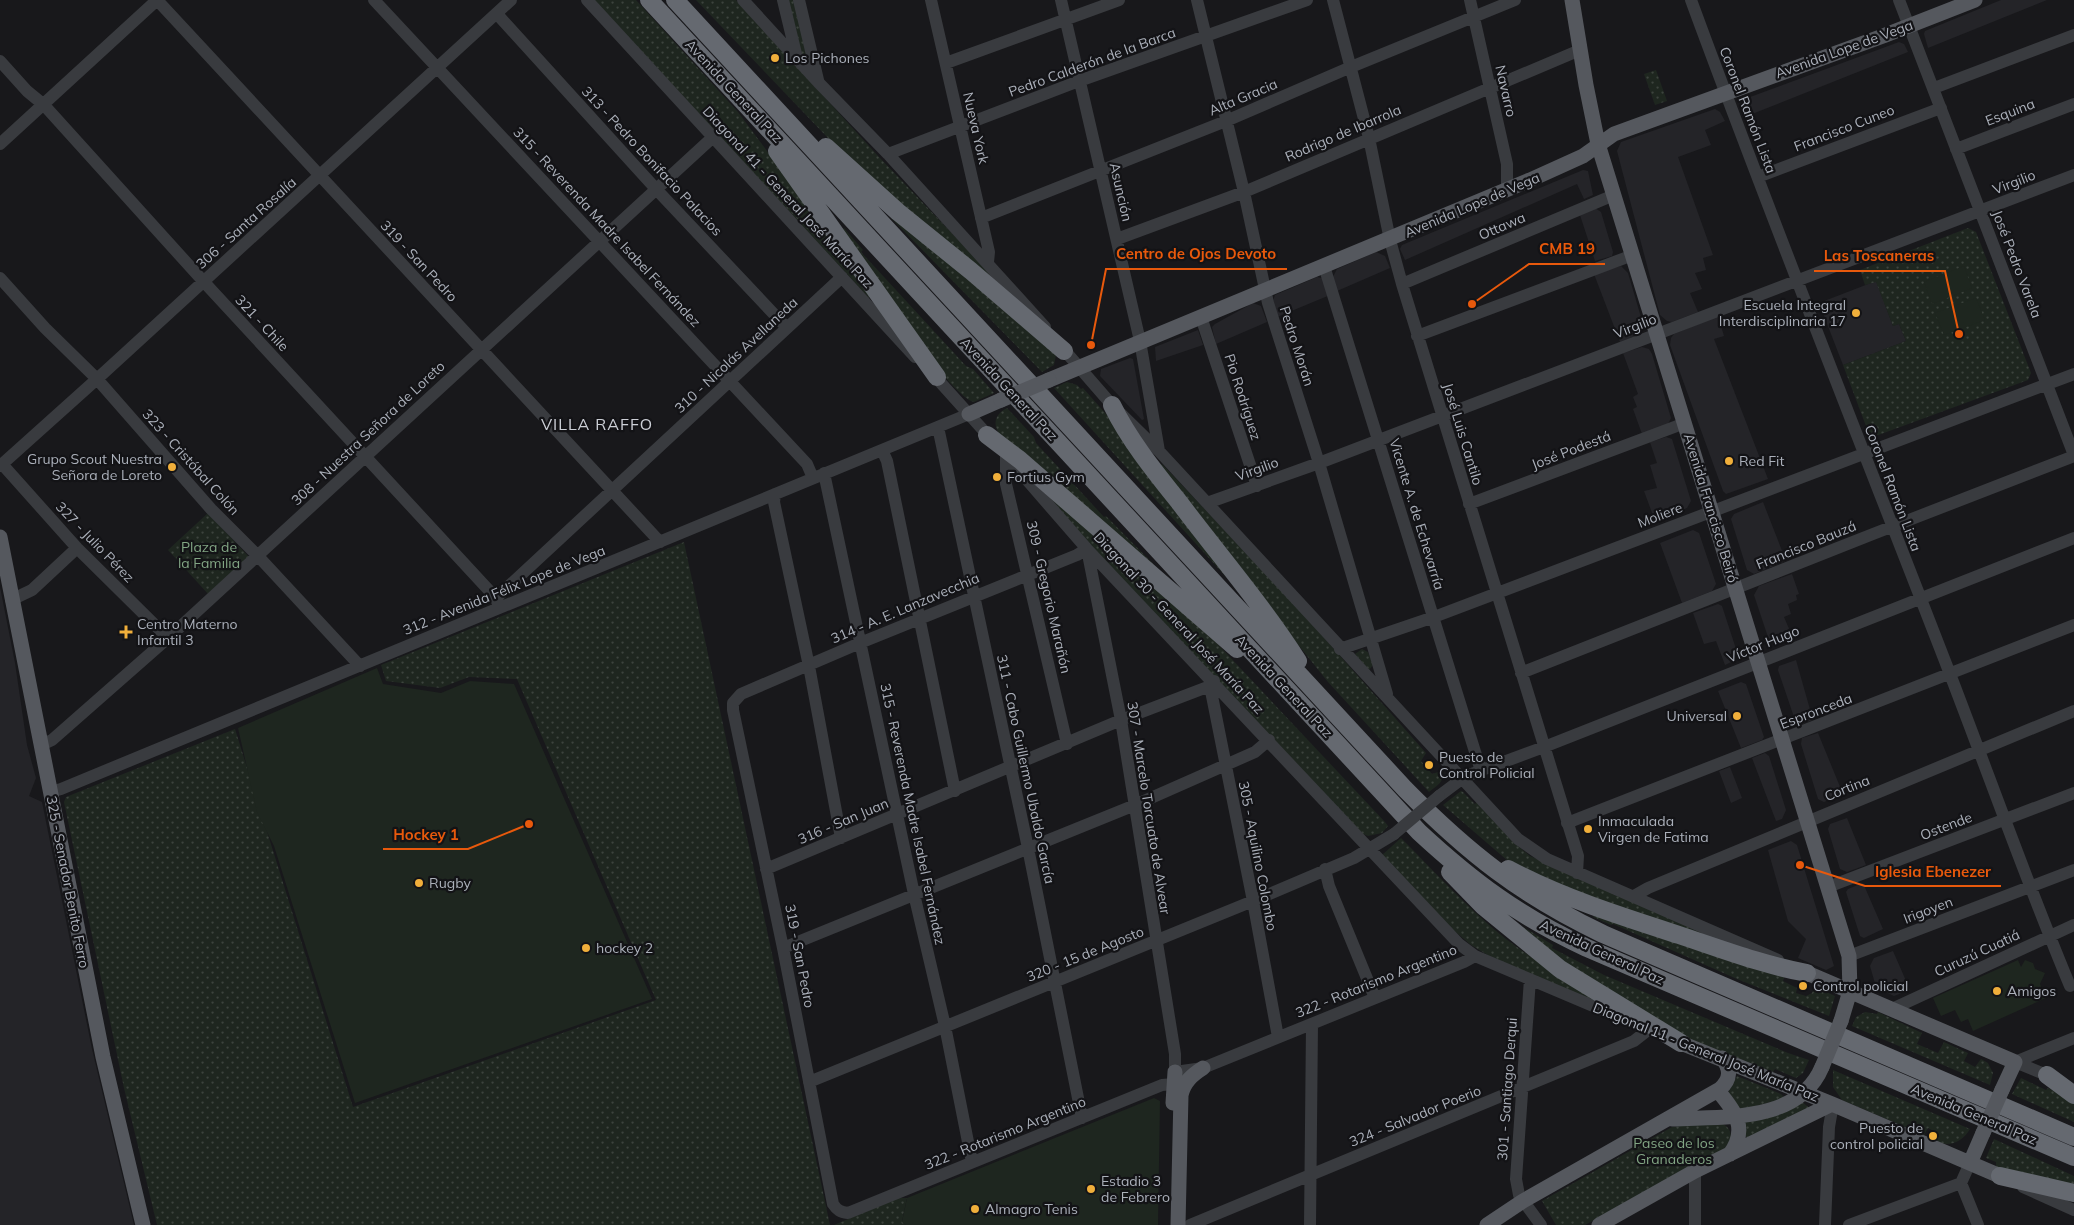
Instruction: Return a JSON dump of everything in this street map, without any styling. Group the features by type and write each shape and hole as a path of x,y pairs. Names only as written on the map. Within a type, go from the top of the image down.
{"highway":[{"name":"Avenida General Paz","path":"649,0 1419,832 1459,869 1490,892 1556,933 1616,961 2074,1157"},
{"name":"Avenida General Paz","path":"675,0 1411,795 1463,846 1523,891 1573,920 2074,1137"},
{"path":"754,86 822,143 890,206 971,271 1064,351"},
{"path":"741,99 937,377"},
{"path":"1112,405 1122,426 1276,628 1324,701"},
{"path":"987,434 1020,460 1206,623 1290,692"},
{"path":"1419,832 1453,877 1521,939 1560,968 1681,1043"},
{"path":"1463,846 1535,883 1591,907 1789,970 1807,973"},
{"path":"2047,1075 2074,1095"},
{"path":"2000,1176 2074,1193"}],"main road":[{"name":"Avenida Francisco Beiró","path":"1572,0 1598,144 1849,956 1850,991 1843,1018 1821,1069 1804,1092"},
{"name":"Avenida Lope de Vega","path":"969,414 1140,341 1390,240 1507,190 1583,156 1614,134 1975,0"},
{"name":"325 - Senador Benito Ferro","path":"0,537 104,1057 143,1225"},
{"path":"1849,956 1861,980 1883,1005"},
{"path":"1807,973 2015,1062 1970,1163"},
{"path":"1843,1018 1862,1005 1883,1005"},
{"name":"Diagonal 11 - General José María Paz","path":"1681,1043 1833,1104 2000,1176"},
{"path":"1487,1225 1523,1201 1718,1091 1726,1084 1729,1075 1728,1068 1722,1058"},
{"path":"1178,1225 1181,1095 1185,1084 1203,1068"},
{"path":"1599,1225 1695,1171 1833,1104 1824,1092 1821,1069"},
{"path":"1170,1225 1174,1078"},
{"path":"1718,1091 1736,1116 1740,1133 1730,1154"},
{"path":"1667,1120 1736,1116 1767,1111 1785,1104 1804,1092"}],"street":[{"path":"0,144 157,0"},
{"name":"319 - San Pedro","path":"157,0 660,542"},
{"name":"315 - Reverenda Madre Isabel Fernández","path":"374,0 439,67 599,242 819,476 860,643 914,894 945,1026 972,1162"},
{"name":"306 - Santa Rosalía","path":"1,465 204,282 511,0"},
{"name":"Diagonal 41 - General José María Paz","path":"586,0 918,361 937,377 969,414"},
{"path":"743,0 797,60 888,154 988,262 1112,405 1159,451 1518,839 1542,856 1807,973"},
{"path":"783,0 797,60"},
{"path":"799,0 818,82"},
{"name":"Nueva York","path":"931,0 989,252 988,262"},
{"name":"Asunción","path":"1060,0 1140,341 1159,451"},
{"path":"946,63 1119,0"},
{"name":"Pedro Morán","path":"1197,0 1244,192 1265,290 1319,463 1387,697"},
{"name":"Pedro Calderón de la Barca","path":"888,154 1079,82 1306,0"},
{"name":"José Luis Cantilo","path":"1333,0 1369,138 1390,240 1402,284 1578,856 1578,872"},
{"name":"Navarro","path":"1470,0 1507,164 1507,190"},
{"name":"Alta Gracia","path":"981,218 1101,169 1226,122 1351,67 1515,0"},
{"name":"Coronel Ramón Lista","path":"1691,0 1797,281 1950,674 2004,820 2070,986"},
{"name":"José Pedro Varela","path":"1899,0 2074,456"},
{"name":"313 - Pedro Bonifacio Palacios","path":"497,14 656,189 787,328"},
{"path":"1934,88 2074,35"},
{"name":"Rodrigo de Ibarrola","path":"1117,239 1244,192 1580,50"},
{"name":"321 - Chile","path":"0,61 27,91 44,105 498,602"},
{"name":"Esquina","path":"1956,149 2074,104"},
{"name":"Francisco Cuneo","path":"1758,177 1941,108"},
{"name":"308 - Nuestra Señora de Loreto","path":"41,745 52,740 168,638 712,138"},
{"name":"Virgilio","path":"1207,503 1319,463 2074,175"},
{"name":"Ottawa","path":"1402,284 1614,195"},
{"path":"1417,336 1633,255"},
{"name":"Vicente A. de Echevarría","path":"1324,266 1481,771"},
{"name":"310 - Nicolás Avellaneda","path":"498,602 612,491 842,277"},
{"name":"323 - Cristóbal Colón","path":"0,278 45,328 97,379 211,509 257,555 360,666"},
{"name":"Pio Rodríguez","path":"1201,317 1256,486"},
{"name":"Moliere","path":"1340,648 1434,617 2074,374"},
{"name":"312 - Avenida Félix Lope de Vega","path":"50,792 360,666 498,602 660,542 969,414"},
{"name":"Diagonal 30 - General José María Paz","path":"969,414 1088,549 1212,684 1269,740 1371,849"},
{"name":"José Podestá","path":"1469,504 1684,423"},
{"name":"311 - Cabo Guillermo Ubaldo García","path":"938,427 1028,848 1082,1118"},
{"path":"882,450 887,461 955,790"},
{"name":"309 - Gregorio Marañón","path":"1006,456 1006,484 1067,744"},
{"name":"Francisco Bauzá","path":"1521,673 2074,456"},
{"name":"327 - Julio Pérez","path":"1,465 77,548 168,638"},
{"path":"775,494 774,502 841,838"},
{"name":"Víctor Hugo","path":"1439,796 1463,778 1544,748 2074,538"},
{"path":"12,600 32,590 77,548"},
{"name":"314 - A. E. Lanzavecchia","path":"736,698 741,694 860,643 1088,549"},
{"name":"307 - Marcelo Torcuato de Alvear","path":"1088,549 1135,805 1175,1054 1174,1078"},
{"name":"Espronceda","path":"1568,823 2074,624"},
{"name":"316 - San Juan","path":"766,869 1011,768 1120,720 1212,684"},
{"name":"305 - Aquilino Colombo","path":"1212,684 1225,765 1278,1037"},
{"name":"319 - San Pedro","path":"736,698 733,710 783,948 833,1204 840,1212 848,1212"},
{"name":"Cortina","path":"1634,896 1648,888 2074,711"},
{"path":"783,948 1135,805 1256,752 1269,740"},
{"name":"Ostende","path":"1828,887 2074,793"},
{"name":"320 - 15 de Agosto","path":"809,1082 1253,901 1371,849 1394,834 1439,796"},
{"name":"Diagonal 11 - General José María Paz","path":"1371,849 1450,935 1475,956 1681,1043"},
{"path":"1325,869 1375,998"},
{"name":"Irigoyen","path":"1849,956 2074,870"},
{"name":"Curuzú Cuatiá","path":"1883,1005 2074,925"},
{"name":"322 - Rotarismo Argentino","path":"848,1212 1475,956"},
{"name":"301 - Santiago Derqui","path":"1523,1201 1516,1188 1516,1179 1530,979"},
{"path":"1310,1225 1312,1024"},
{"name":"324 - Salvador Poerio","path":"1190,1225 1634,1040 1648,1030"},
{"path":"2015,1062 2074,1038"},
{"path":"2015,1062 2074,1085"},
{"path":"1825,1225 1829,1127 1833,1104"},
{"path":"1850,1225 1870,1221 1961,1183 1970,1163"},
{"path":"1695,1171 1695,1225"},
{"name":"Diagonal 11 - General José María Paz","path":"2000,1176 2074,1210"},
{"path":"1961,1183 1978,1225"},
{"path":"1523,1201 1541,1225"}],"shaded area":[{"path":"2001,0 2047,0 1928,48 1924,34 1925,31"},
{"path":"1899,42 1904,44 1908,52 1747,116 1742,100"},
{"path":"1715,109 1720,112 1725,121 1705,130 1711,145 1678,157 1713,255 1703,258 1706,270 1695,273 1702,289 1690,293 1698,312 1672,322 1667,321 1660,315 1617,151 1621,142"},
{"path":"1583,170 1588,171 1593,195 1584,199 1577,184 1405,260 1400,249 1402,245"},
{"path":"1595,208 1601,212 1613,252 1612,256 1595,261 1580,215"},
{"path":"1376,252 1385,256 1390,268 1337,291 1333,277 1337,269"},
{"path":"1621,266 1628,273 1643,324 1638,335 1620,342 1594,274"},
{"path":"1317,277 1322,278 1330,295 1277,317 1273,301 1275,295"},
{"name":"Escuela Integral Interdisciplinaria 17","path":"1876,281 1893,326 1899,324 1906,341 1843,365 1819,303"},
{"path":"1253,303 1261,306 1267,322 1216,344 1212,327"},
{"path":"1718,316 1724,336 1714,339 1768,479 1726,494 1723,491 1670,345 1674,334"},
{"path":"1198,330 1203,345 1156,361 1155,347"},
{"path":"1642,347 1649,349 1652,354 1671,418 1668,424 1642,434 1633,409 1637,407 1633,397 1638,394 1623,353"},
{"path":"1130,358 1133,359 1144,419 1142,420 1100,376 1101,369"},
{"path":"1666,437 1672,439 1691,501 1687,508 1655,521 1644,491 1657,488 1650,465 1657,463 1650,442"},
{"path":"1763,502 1786,561 1754,574 1747,570 1731,519 1734,514"},
{"path":"1693,530 1699,533 1716,584 1712,591 1682,603 1660,543"},
{"path":"1792,574 1799,594 1796,595 1797,600 1788,604 1791,614 1784,617 1793,638 1776,644 1769,640 1754,595 1759,586"},
{"path":"0,587 15,663 27,745 36,778 29,796 42,802 92,1049 134,1225 0,1225"},
{"path":"1718,604 1722,606 1738,655 1735,660 1725,665 1716,641 1704,644 1693,613"},
{"path":"1796,660 1813,720 1800,725 1796,723 1778,670 1779,666"},
{"path":"1741,682 1746,684 1764,737 1762,740 1741,748 1718,691"},
{"path":"1818,733 1843,794 1824,802 1818,799 1801,744 1802,738"},
{"path":"1765,753 1769,756 1786,810 1782,819 1776,821 1752,758"},
{"path":"1730,767 1742,798 1731,803 1719,771"},
{"path":"1847,818 1866,865 1847,872 1840,869 1828,829 1830,824"},
{"path":"1791,841 1797,845 1834,966 1826,970 1798,958 1806,939 1788,921 1768,850"},
{"path":"1863,883 1883,929 1864,938 1860,936 1846,892 1848,889"},
{"path":"1893,951 1910,990 1894,996 1876,987 1870,966 1874,958"}],"green space":[{"path":"594,0 636,0 738,112 873,294 869,298"},
{"path":"696,0 736,0 879,157 1009,293 1007,296 849,160"},
{"path":"783,0 799,0 818,82 797,60"},
{"path":"1656,70 1667,101 1655,105 1644,74"},
{"path":"895,215 1056,355 1054,365 1042,372 891,218"},
{"path":"844,228 863,250 861,252 966,366 973,369 994,393 974,402 961,394 945,377 925,353 866,269 841,231"},
{"path":"1968,228 1976,232 2031,373 2028,380 1873,437 1869,434 1843,365 1906,341 1899,324 1893,326 1876,282 1865,285 1860,270"},
{"path":"1964,266 1972,288 1932,304 1924,282"},
{"path":"1976,298 1985,320 1944,335 1935,313"},
{"path":"1067,382 1077,385 1081,389 1083,388 1114,423 1228,579 1054,388"},
{"path":"1007,408 1034,437 1036,443 1104,517 1106,516 1168,579 1000,435 996,427 997,416"},
{"path":"1159,463 1163,465 1296,606 1426,753 1421,761 1432,774 1441,771 1442,778 1437,786 1429,792 1328,682 1236,567"},
{"path":"1032,477 1212,638 1385,822 1388,826 1382,833 1368,836 1363,834 1087,547"},
{"name":"Plaza de la Familia","path":"208,513 249,557 209,595 168,550"},
{"path":"684,542 830,1225 157,1225 124,1088 64,802 66,797 235,729 353,1107 656,1000 517,679 469,677 440,688 386,681 381,665"},
{"path":"1362,649 1368,652 1373,665 1369,670 1355,654"},
{"path":"377,668 383,684 441,693 470,681 514,684 652,999 355,1103 274,846 257,812 238,728"},
{"path":"1461,791 1475,804 1477,802 1513,842 1530,856 1751,952 1581,897 1508,861 1443,805"},
{"path":"1401,838 1465,903 1506,939 1549,969 1623,1014 1496,960 1471,945 1438,917 1381,856"},
{"path":"1595,913 1786,973 1783,981 1797,988 1796,993 1806,996 1812,993 1815,987 1835,996 1829,1016 1737,979 1613,924 1611,925 1593,917"},
{"path":"1523,927 1553,945 1552,948 1604,975 1788,1053 1809,1060 1803,1073 1796,1078 1775,1069 1773,1072 1689,1039 1597,988 1521,928"},
{"name":"Amigos","path":"2018,960 2021,967 2025,960 2033,963 2035,969 2045,973 2040,984 2046,998 1973,1031 1968,1019 1961,1022 1955,1010 1941,1016 1933,998"},
{"path":"1865,1012 1877,1014 1878,1012 1922,1033 1917,1044 1938,1053 1944,1042 1968,1053 1964,1061 1975,1067 1981,1059 1988,1063 1993,1073 1990,1085 1852,1026 1856,1017"},
{"path":"1833,1070 1970,1129 1960,1140 1951,1144 1936,1142 1939,1134 1928,1128 1924,1135 1842,1100 1833,1087"},
{"path":"1737,1076 1781,1094 1785,1098 1738,1111 1727,1095"},
{"path":"2021,1078 2046,1090 2048,1088 2074,1101 2074,1122 2012,1094"},
{"path":"1154,1098 1160,1101 1158,1225 906,1225 902,1222 907,1198"},
{"path":"1802,1102 1811,1109 1747,1138 1738,1121"},
{"name":"Paseo de los Granaderos","path":"1718,1122 1726,1126 1730,1131 1729,1147 1585,1225 1556,1225 1542,1201 1672,1127"},
{"path":"1994,1139 2074,1176 2074,1189 1996,1167 1996,1162 1986,1158"},
{"path":"898,1198 907,1198 902,1221 906,1225 834,1225"}],"place":[{"name":"Los Pichones","path":"775,58"},
{"name":"CMB 19","path":"1472,304"},
{"name":"Escuela Integral Interdisciplinaria 17","path":"1856,313"},
{"name":"Las Toscaneras","path":"1959,334"},
{"name":"Centro de Ojos Devoto","path":"1091,345"},
{"name":"Red Fit","path":"1729,461"},
{"name":"Grupo Scout Nuestra Señora de Loreto","path":"172,467"},
{"name":"Fortius Gym","path":"997,477"},
{"name":"Centro Materno Infantil 3","path":"126,632"},
{"name":"Universal","path":"1737,716"},
{"name":"Puesto de Control Policial","path":"1429,765"},
{"name":"Hockey 1","path":"529,824"},
{"name":"Inmaculada Virgen de Fatima","path":"1588,829"},
{"name":"Iglesia Ebenezer","path":"1800,865"},
{"name":"Rugby","path":"419,883"},
{"name":"hockey 2","path":"586,948"},
{"name":"Control policial","path":"1803,986"},
{"name":"Amigos","path":"1997,991"},
{"name":"Puesto de control policial","path":"1933,1136"},
{"name":"Estadio 3 de Febrero","path":"1091,1189"},
{"name":"Almagro Tenis","path":"975,1209"}],"district":[{"name":"VILLA RAFFO","path":"597,424"}]}
